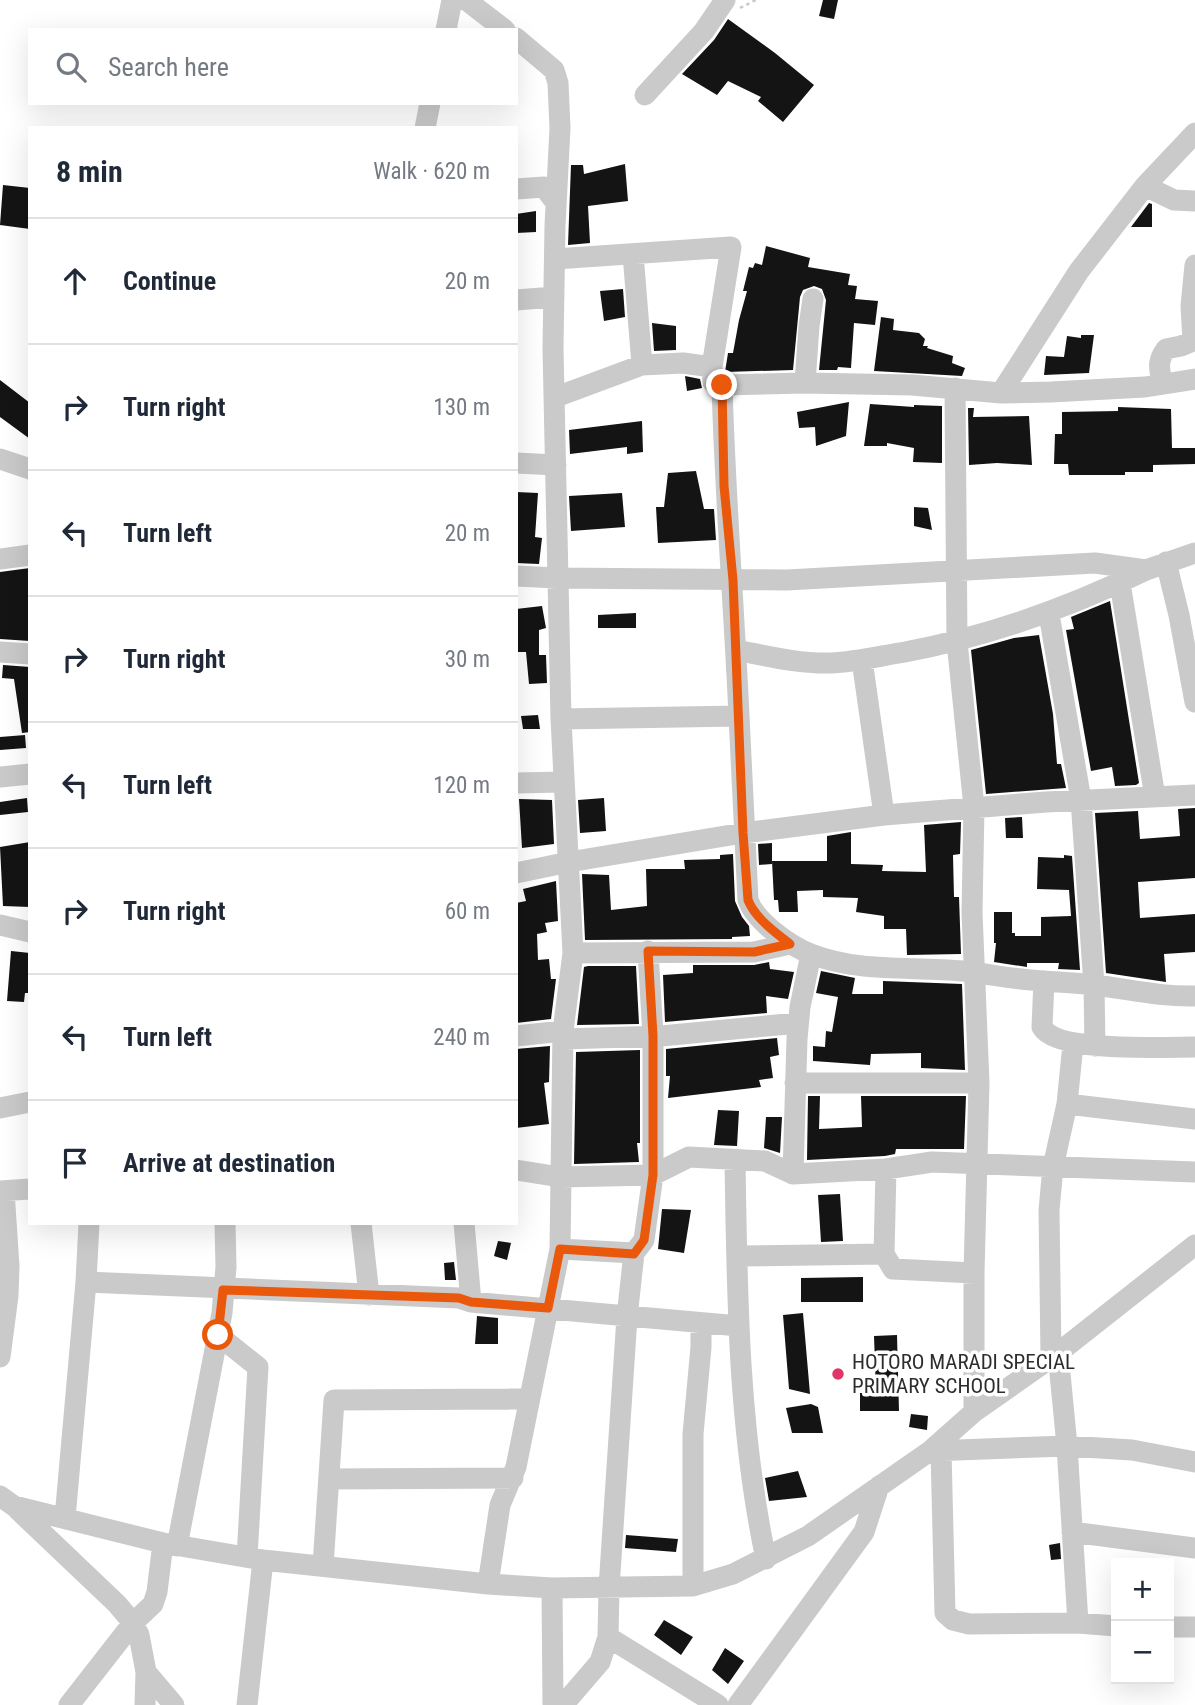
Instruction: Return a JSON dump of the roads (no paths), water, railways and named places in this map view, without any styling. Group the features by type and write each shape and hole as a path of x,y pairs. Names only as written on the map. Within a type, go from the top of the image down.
{"street":[{"path":"446,28 452,0"},
{"path":"466,0 502,28"},
{"path":"645,95 704,31 725,0"},
{"path":"488,1584 500,1505 504,1491 513,1478 560,1249 563,1035 573,953 557,578 554,297 560,128 558,83 554,70 518,40"},
{"path":"425,126 430,105"},
{"path":"1000,393 1079,271 1145,186 1195,134"},
{"path":"1145,186 1174,200 1195,202"},
{"path":"518,188 544,187 556,203"},
{"path":"555,259 731,247 717,376 733,580 743,833 749,904 768,926 790,944 811,954 850,965 976,973 1174,996 1195,996"},
{"path":"633,254 642,365"},
{"path":"1162,384 1158,366 1166,349 1193,341 1191,306 1195,265"},
{"path":"518,300 554,297"},
{"path":"805,383 813,299"},
{"path":"556,397 642,365 683,363 717,376 805,383 955,387 1000,393 1051,393 1195,379"},
{"path":"955,387 957,642 974,807 972,912 979,1083 974,1273 974,1412"},
{"path":"0,459 28,468"},
{"path":"518,463 556,465"},
{"path":"736,650 802,662 829,663 862,660 957,642 1049,614 1156,566 1195,553"},
{"path":"0,559 28,555"},
{"path":"518,576 787,580 1095,563 1156,566"},
{"path":"1156,566 1179,615 1195,702"},
{"path":"1120,583 1155,797"},
{"path":"1049,614 1082,800 1094,985 1095,1046"},
{"path":"0,652 28,654"},
{"path":"862,660 884,815"},
{"path":"561,719 739,716"},
{"path":"0,777 28,774"},
{"path":"518,783 564,782"},
{"path":"518,873 743,833 884,815 1082,800 1195,795"},
{"path":"0,925 28,932"},
{"path":"573,953 754,952 790,944"},
{"path":"563,1705 600,1662 608,1637 627,1317 634,1254 644,1240 653,1175 653,1036 648,951"},
{"path":"793,1174 798,1023 811,954"},
{"path":"1044,981 1042,1027 1050,1036 1073,1044 1095,1046 1195,1047"},
{"path":"518,1036 653,1036 798,1023"},
{"path":"1073,1044 1067,1104 1053,1167 1048,1257 1054,1354 1067,1446 1078,1623"},
{"path":"795,1083 979,1083"},
{"path":"0,1108 28,1102"},
{"path":"1067,1104 1195,1119"},
{"path":"518,1170 560,1177 653,1175 689,1157 765,1161 793,1174 886,1169 932,1162 1195,1172"},
{"path":"735,1160 739,1326 755,1505 766,1559"},
{"path":"886,1169 884,1254 893,1269 974,1273"},
{"path":"0,1357 9,1266 2,1191 28,1189"},
{"path":"65,1518 89,1225"},
{"path":"69,1705 133,1622 153,1604 157,1592 218,1335 223,1290 225,1225"},
{"path":"361,1225 369,1295"},
{"path":"464,1225 471,1302"},
{"path":"7,1501 170,1544 255,1558 488,1584 552,1588 693,1586 733,1574 808,1536 935,1451 974,1412 1195,1245"},
{"path":"560,1249 634,1254"},
{"path":"737,1256 884,1254"},
{"path":"86,1282 223,1290 459,1298 471,1302 739,1326"},
{"path":"693,1586 693,1434 701,1323"},
{"path":"218,1335 258,1367 255,1558 247,1705"},
{"path":"323,1566 334,1400 529,1399"},
{"path":"935,1451 1067,1446 1132,1450 1195,1462"},
{"path":"935,1451 945,1613 953,1620 969,1624 1078,1623 1111,1626"},
{"path":"329,1479 513,1478"},
{"path":"737,1705 864,1532 879,1486"},
{"path":"7,1501 133,1622 139,1635 146,1672 145,1705"},
{"path":"1072,1532 1195,1548"},
{"path":"552,1588 553,1705"},
{"path":"1174,1627 1195,1627"},
{"path":"608,1637 718,1705"},
{"path":"146,1672 174,1705"}],"place":[{"name":"HOTORO MARADI SPECIAL PRIMARY SCHOOL","path":"838,1374"}]}
